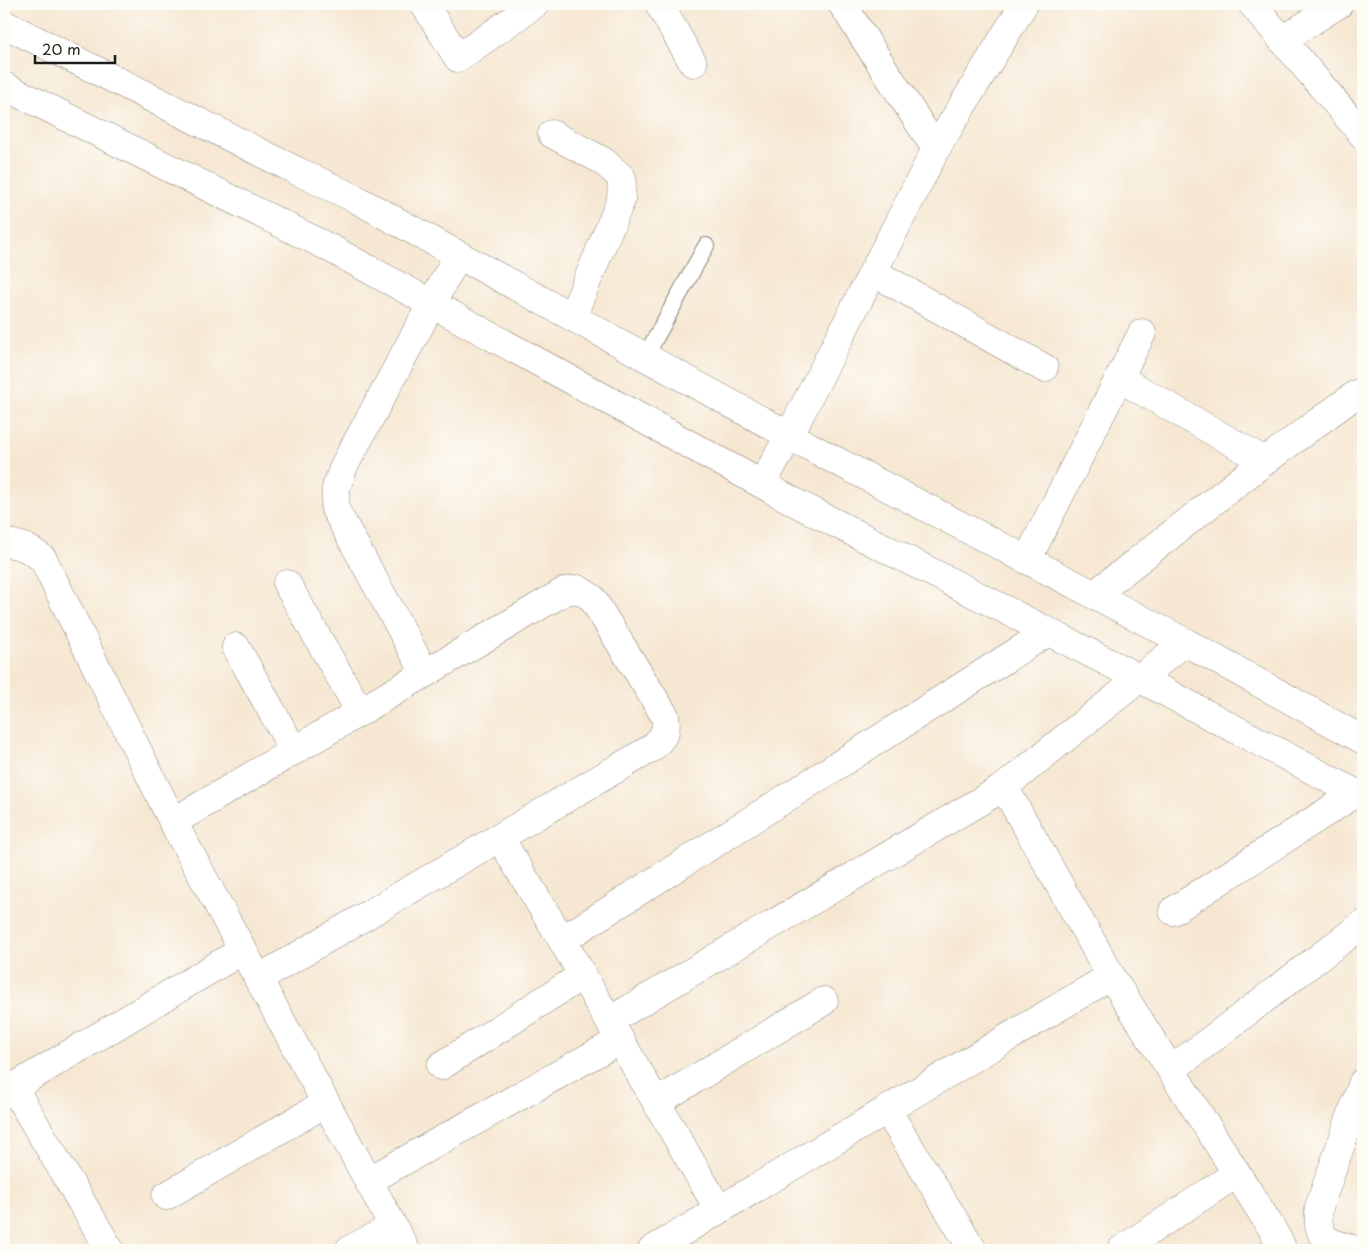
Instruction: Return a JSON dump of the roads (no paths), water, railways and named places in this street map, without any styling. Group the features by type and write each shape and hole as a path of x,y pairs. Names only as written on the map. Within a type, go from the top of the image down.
{"street":[{"path":"424,4 458,58 536,4"},
{"path":"659,4 693,63"},
{"path":"842,4 936,149"},
{"path":"762,484 789,436 936,149 1024,4"},
{"path":"1252,4 1363,135"},
{"path":"1282,40 1340,4"},
{"path":"4,24 288,167 354,198 789,436 1185,642 1363,740"},
{"path":"4,86 328,247 762,484 1139,678 1360,795"},
{"path":"552,134 603,161 622,178 621,200 572,317"},
{"path":"425,673 334,509 336,488 344,466 458,255"},
{"path":"873,272 1044,368"},
{"path":"1027,560 1142,333"},
{"path":"1119,378 1265,461"},
{"path":"1094,595 1265,461 1363,391"},
{"path":"4,543 29,548 43,560 173,822 400,1239 349,1250"},
{"path":"287,584 360,712"},
{"path":"173,822 565,591 578,589 592,598 665,716 667,727 665,733 652,748 258,979"},
{"path":"562,940 1048,632"},
{"path":"368,1181 615,1030 1004,786 1185,642"},
{"path":"236,647 294,751"},
{"path":"1004,786 1111,976 1281,1245 1282,1250"},
{"path":"1172,911 1360,795"},
{"path":"500,838 615,1030 719,1210"},
{"path":"1171,1070 1363,924"},
{"path":"110,1250 9,1090 243,950"},
{"path":"441,1066 583,976"},
{"path":"652,1250 1111,976"},
{"path":"656,1102 824,1001"},
{"path":"1356,1250 1331,1243 1321,1234 1318,1222 1319,1207 1363,1082"},
{"path":"166,1196 326,1103"},
{"path":"887,1110 973,1250"},
{"path":"1121,1250 1236,1174"}],"lane":[{"path":"644,357 706,246"}]}
